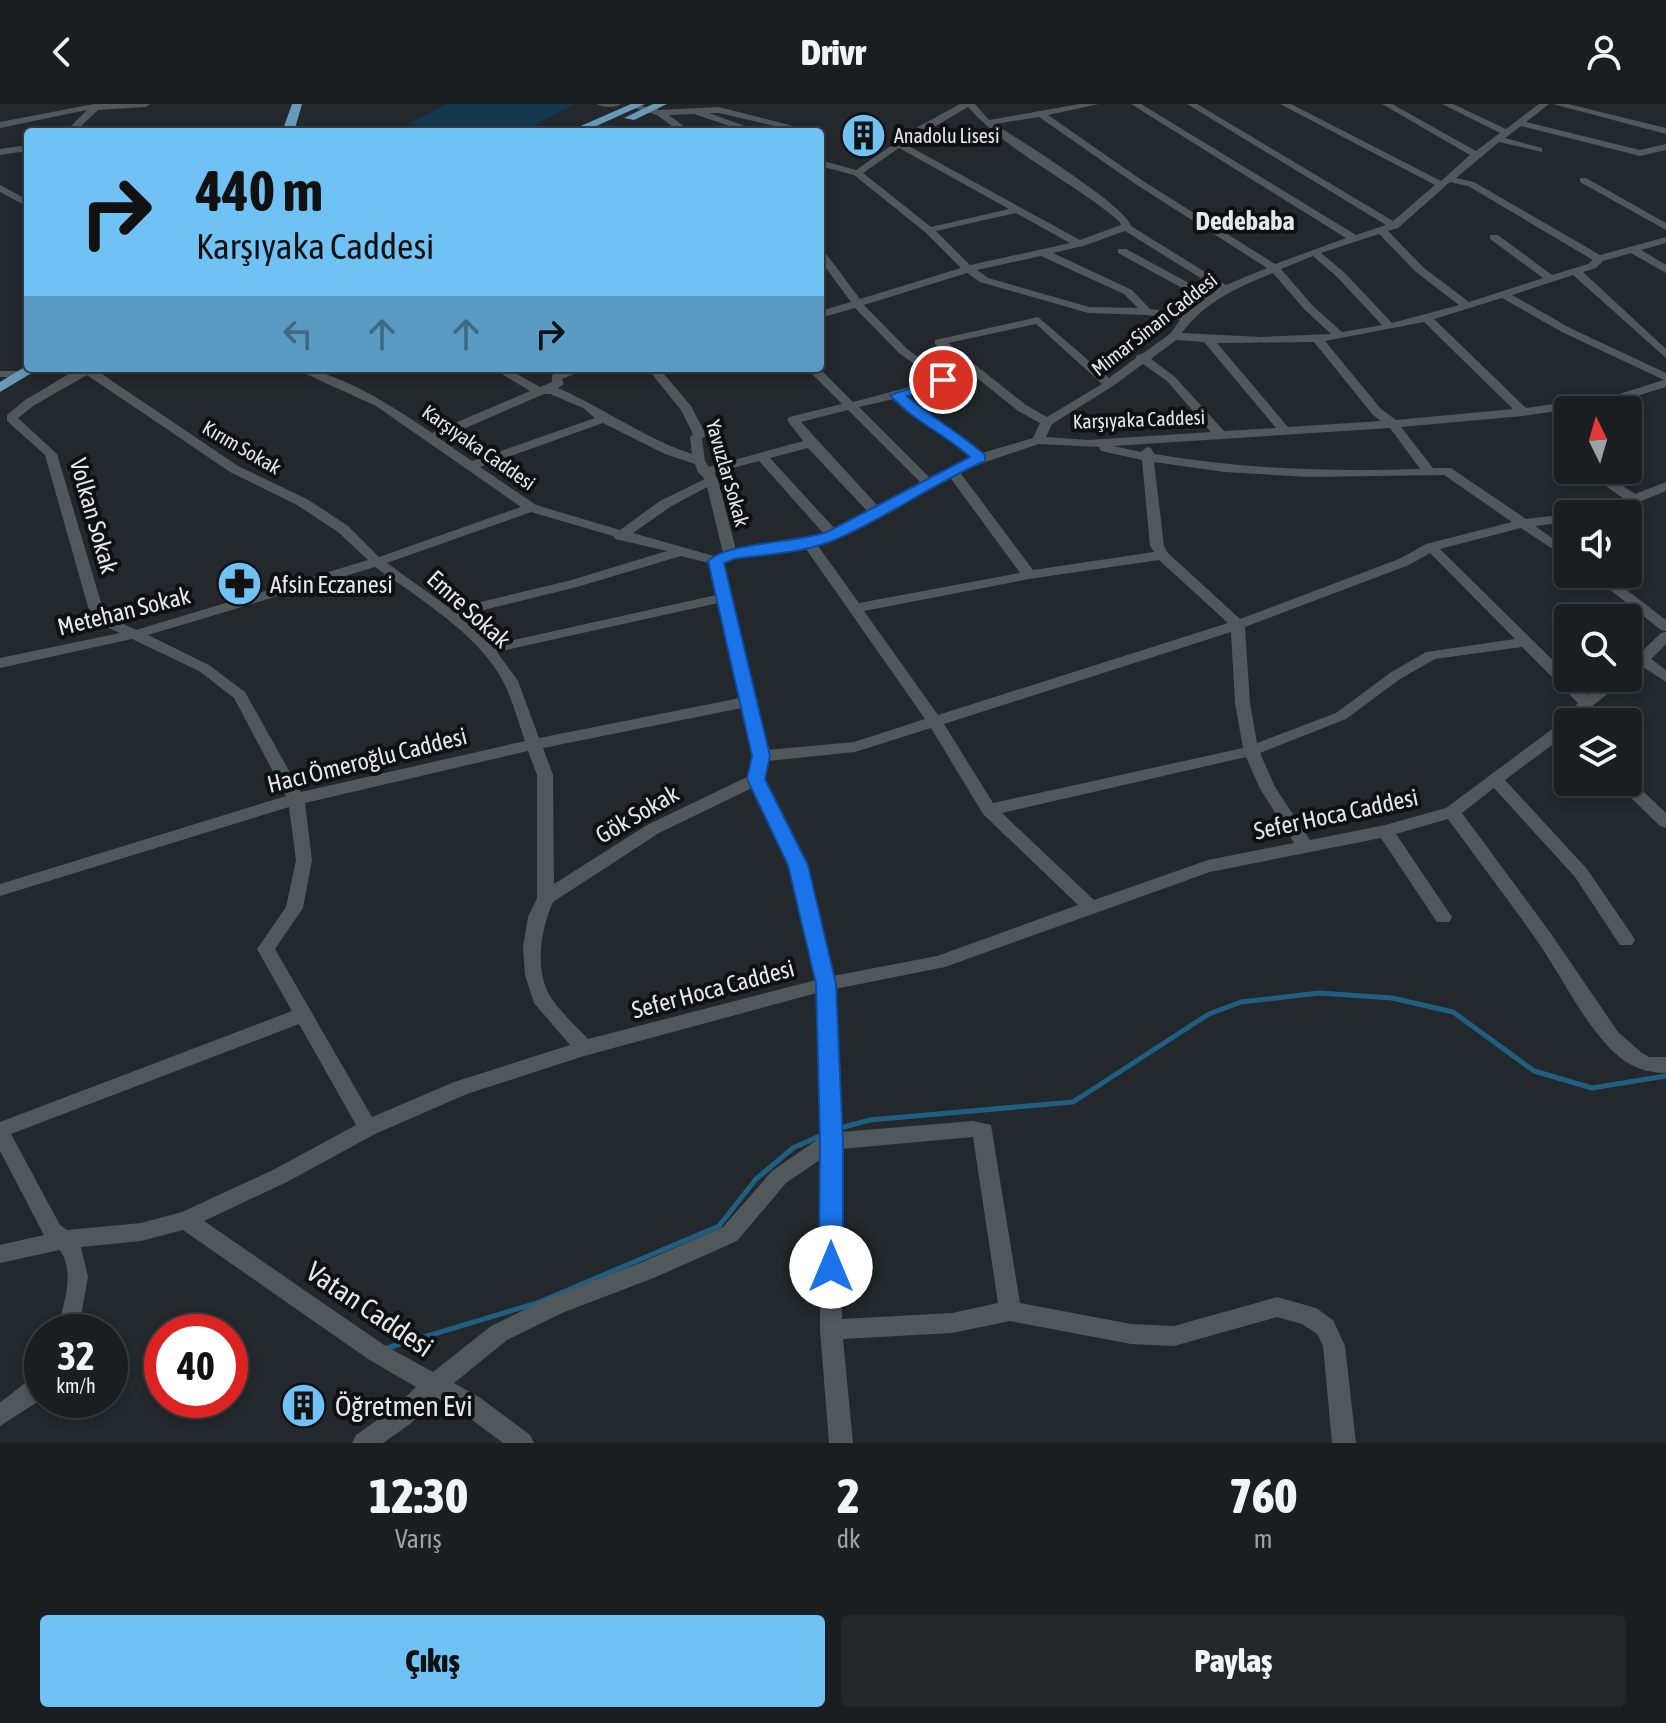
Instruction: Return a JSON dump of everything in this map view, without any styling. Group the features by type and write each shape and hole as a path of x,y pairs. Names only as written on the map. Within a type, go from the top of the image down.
{"main road":[{"path":"289,128 297,104"},
{"path":"301,128 307,104"},
{"path":"583,128 639,105"},
{"path":"607,128 658,108"},
{"path":"0,388 25,372"}],"street":[{"path":"0,125 68,110 146,104"},
{"path":"601,104 617,104"},
{"path":"987,123 1095,104"},
{"path":"1135,104 1355,239"},
{"path":"1191,104 1394,226"},
{"path":"1284,104 1445,182 1471,184 1599,259"},
{"path":"1386,104 1476,155"},
{"path":"1446,104 1502,136 1539,150"},
{"name":"Mimar Sinan Caddesi","path":"1047,422 1109,384 1141,357 1174,336 1187,318 1225,289 1314,252 1394,226 1530,110 1545,104"},
{"path":"1557,104 1666,131"},
{"path":"639,105 695,112 736,112 797,128"},
{"path":"74,128 98,106"},
{"path":"857,173 921,129 971,107 987,123 1104,203 1125,221 1126,227 1225,289"},
{"path":"658,108 682,128"},
{"path":"695,112 744,128"},
{"path":"1041,114 1140,183 1274,268 1308,307 1340,336"},
{"path":"1518,123 1640,153 1666,147"},
{"path":"900,145 949,168 1016,210 1079,244"},
{"path":"0,152 24,149"},
{"path":"824,164 857,173 929,230 968,269 984,280 1088,310 1147,312 1187,318"},
{"path":"1583,180 1666,227"},
{"path":"0,188 24,202"},
{"path":"929,230 1016,210"},
{"path":"824,314 968,269 1079,244 1126,227"},
{"path":"1382,231 1420,270 1465,304"},
{"path":"1494,237 1551,279"},
{"path":"1174,336 1266,342 1340,336 1504,295 1592,266 1599,259 1666,240"},
{"path":"1122,251 1212,300"},
{"path":"1635,251 1666,270"},
{"path":"1314,252 1340,274 1388,325"},
{"path":"1044,253 1128,292 1147,312"},
{"path":"824,259 866,315 903,351 943,380 939,384 793,420 876,512"},
{"path":"1575,271 1666,355"},
{"path":"1504,295 1566,330 1666,377"},
{"path":"1425,316 1523,412"},
{"path":"1038,440 1047,422 1022,408 939,342 1038,320 1109,384"},
{"path":"1208,339 1286,432"},
{"path":"1317,339 1377,412 1393,424 1429,472"},
{"path":"1141,357 1171,379 1221,436"},
{"path":"0,374 24,371"},
{"name":"Volkan Sokak","path":"81,372 29,403 11,418 51,454 95,607 114,625 204,668 240,695 296,799 304,860 294,908 266,949 368,1128"},
{"name":"Kırım Sokak","path":"90,372 234,469 302,502 343,529 377,562"},
{"name":"Karşıyaka Caddesi","path":"308,372 380,403 531,508 679,552 723,558 810,544 833,535 951,470 1038,440 1088,444 1393,424 1523,412 1614,399 1666,383"},
{"path":"505,372 538,391 551,390 587,405 604,419 705,471"},
{"name":"Yavuzlar Sokak","path":"656,372 687,409 700,435 696,437 723,558 724,597 751,701 761,756"},
{"path":"816,372 876,429 895,454 928,483"},
{"path":"431,438 558,384 551,373"},
{"path":"897,395 926,421 957,437 980,458"},
{"path":"469,466 604,419"},
{"path":"1147,441 1157,546 1162,555 1238,625 1245,718 1251,751 1305,846"},
{"path":"620,536 705,471 811,443"},
{"path":"1088,444 1148,459 1342,476 1447,471 1554,546"},
{"path":"762,457 833,535"},
{"path":"951,470 1029,575"},
{"path":"1611,484 1632,498"},
{"path":"1628,500 1666,486"},
{"name":"Metehan Sokak","path":"0,663 137,634 377,562 531,508"},
{"path":"841,1443 831,1330 831,1141 826,984 798,865 756,779 761,756 855,747 936,723 1238,625 1404,562 1431,547 1521,524 1554,520"},
{"path":"810,544 936,723 989,810 1093,909"},
{"path":"1431,547 1587,703"},
{"path":"449,614 572,584 679,552"},
{"path":"856,608 1029,575 1162,555"},
{"name":"Emre Sokak","path":"377,562 449,614 488,650 511,681 536,744"},
{"path":"1615,588 1666,627"},
{"path":"488,650 724,597"},
{"path":"1642,658 1666,636"},
{"path":"989,810 1251,751 1341,716 1395,676 1431,655 1524,642"},
{"path":"1642,660 1666,677"},
{"name":"Sefer Hoca Caddesi","path":"1583,708 1602,692"},
{"name":"Hacı Ömeroğlu Caddesi","path":"0,890 296,799 536,744 751,701"},
{"name":"Sefer Hoca Caddesi","path":"0,1254 68,1239 141,1232 186,1220 280,1176 368,1128 461,1088 584,1048 826,984 939,962 1208,866 1385,831 1452,812 1554,738"},
{"path":"536,744 545,775 546,898 534,932 534,975 541,998 584,1048"},
{"name":"Gök Sokak","path":"546,898 653,829 756,779"},
{"path":"1497,781 1581,873 1626,940"},
{"path":"1638,796 1666,822"},
{"path":"1452,812 1546,940 1611,1037 1640,1062 1651,1067 1666,1065"},
{"path":"1385,831 1443,917"},
{"path":"71,1314 77,1291 78,1264 68,1239 53,1232 0,1131 303,1015"},
{"path":"364,1443 402,1416 433,1386 499,1333 554,1306 730,1234 779,1177 831,1141 960,1130 984,1131 1010,1311"},
{"name":"Vatan Caddesi","path":"186,1220 376,1352 471,1405 522,1443"},
{"path":"831,1330 952,1323 1010,1311 1131,1334 1174,1336 1277,1307 1308,1315 1325,1327 1334,1346 1344,1443"},
{"path":"0,1415 24,1399"}],"shaded area":[{"path":"447,104 575,104 529,128 428,128 408,124"}],"waterway":[{"path":"836,1129 870,1120 1073,1102 1209,1014 1241,1002 1319,993 1392,998 1453,1012 1534,1071 1592,1088 1666,1076"},
{"path":"384,1349 537,1303 719,1226 756,1179 793,1148 824,1134"}],"place":[{"name":"Anadolu Lisesi","path":"863,135"},
{"name":"Afsin Eczanesi","path":"239,584"},
{"name":"Öğretmen Evi","path":"304,1406"}],"district":[{"name":"Dedebaba","path":"1245,221"}],"route":[{"path":"831,1267 826,984 798,865 756,779 761,756 751,701 715,561 730,555 810,544 980,458 957,437 926,421 897,395 939,384 943,380"}]}
